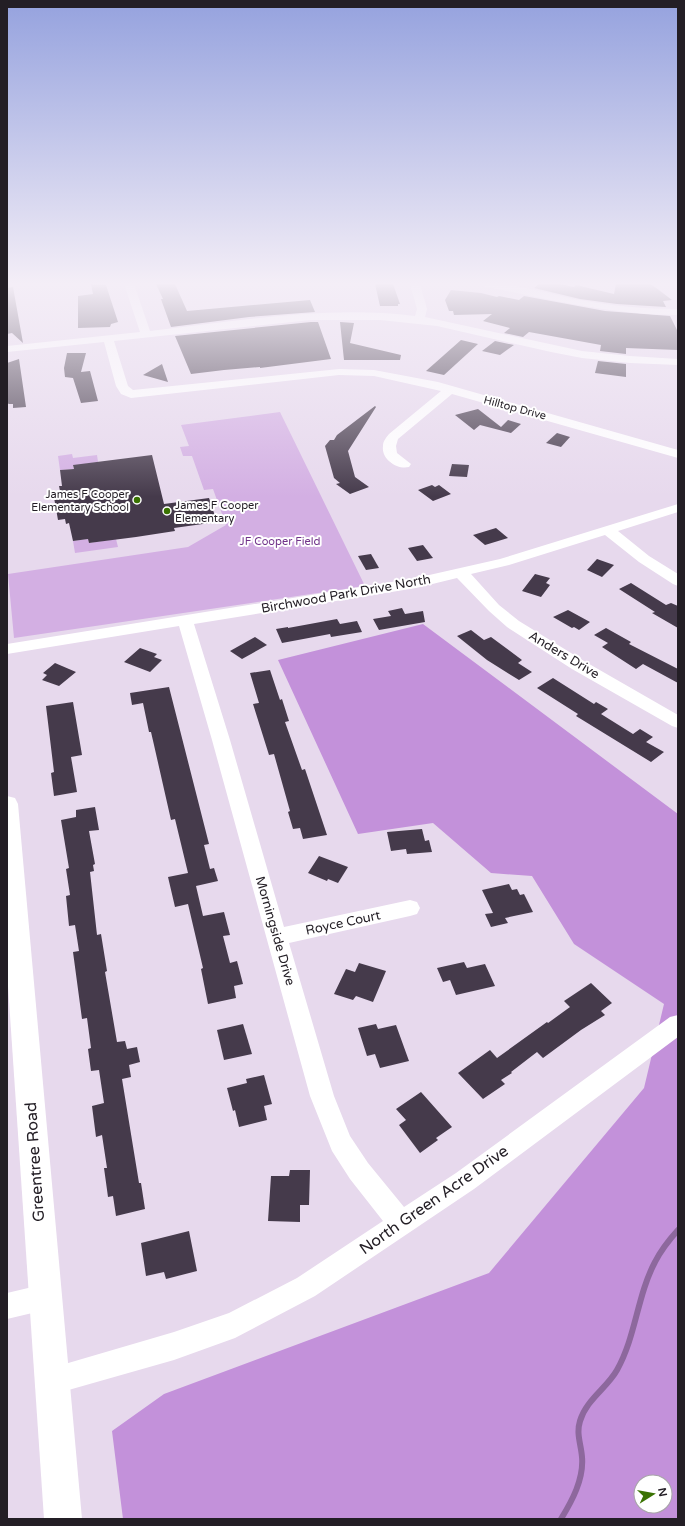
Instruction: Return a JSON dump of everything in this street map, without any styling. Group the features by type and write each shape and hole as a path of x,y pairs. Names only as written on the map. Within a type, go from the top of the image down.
{"main road":[{"name":"Greentree Road","path":"7,804 63,1519"}],"street":[{"name":"Hilltop Drive","path":"113,355 123,390 128,393 136,394 339,372 374,372 449,390 678,454"},
{"path":"595,355 626,359 678,362"},
{"path":"404,464 395,461 391,456 388,447 393,437 449,390"},
{"name":"Birchwood Park Drive North","path":"7,649 416,583 504,562 678,508"},
{"path":"607,530 644,560 678,581"},
{"name":"Anders Drive","path":"461,573 494,608 513,624 578,665 678,722"},
{"name":"Morningside Drive","path":"185,621 222,740 322,1096 341,1143 359,1171 402,1224"},
{"name":"Royce Court","path":"277,937 410,908"},
{"name":"North Green Acre Drive","path":"51,1381 174,1346 235,1324 306,1287 465,1181 678,1024"},
{"path":"7,1306 45,1297"}],"green space":[{"name":"JF Cooper Field","path":"280,412 365,586 14,638 8,574 188,547 226,525 213,489 204,490 192,456 183,456 180,447 189,446 181,425"},
{"path":"72,454 73,458 97,455 98,462 73,466 74,469 60,470 58,456"},
{"path":"88,539 89,543 116,539 118,547 75,553 73,541"}],"shaded area":[{"path":"423,624 678,814 678,1519 123,1519 112,1431 164,1394 489,1273 644,1088 664,1004 574,944 532,876 491,873 433,823 358,834 278,660"}],"building":[{"path":"67,355 85,355 81,372 90,371 98,401 81,403 73,378 65,377 64,368"},
{"path":"183,355 330,355 331,359 260,368 191,374"},
{"path":"343,355 401,355 400,360 344,360"},
{"path":"444,355 466,355 444,375 426,371"},
{"path":"19,359 26,407 13,408 13,404 7,403 7,363"},
{"path":"598,361 626,364 626,377 595,373"},
{"path":"162,364 168,382 143,375"},
{"path":"375,406 376,407 348,451 355,477 369,487 350,494 336,484 340,483 334,478 325,446 330,440 334,440 337,435"},
{"path":"478,409 501,427 508,420 521,424 511,433 480,425 474,430 455,415"},
{"path":"557,433 570,437 561,447 546,443"},
{"name":"James F Cooper Elementary School","path":"152,455 164,504 209,498 217,522 174,528 175,531 136,537 89,543 88,539 73,541 69,523 66,524 65,519 58,520 53,492 60,491 59,486 62,486 60,470 74,469 73,465"},
{"path":"452,464 469,465 467,477 449,476"},
{"path":"432,485 435,487 439,485 451,494 433,501 418,490"},
{"path":"496,528 508,538 485,545 473,535"},
{"path":"423,545 433,558 417,561 408,548"},
{"path":"371,554 379,568 366,570 358,556"},
{"path":"597,559 614,565 602,577 587,570"},
{"path":"535,574 550,578 546,583 550,585 541,597 522,591"},
{"path":"631,583 666,605 671,603 678,606 678,628 652,613 655,612 619,589"},
{"path":"402,608 405,614 423,611 425,622 379,630 373,619 391,616 388,611"},
{"path":"568,610 590,622 579,630 574,627 572,628 553,617"},
{"path":"337,619 340,624 357,621 362,632 331,637 330,634 282,643 276,629 288,628"},
{"path":"606,628 631,642 629,644 678,669 678,683 643,664 636,669 602,647 608,643 594,635"},
{"path":"471,630 484,640 491,637 522,660 518,663 532,672 519,680 487,660 457,636"},
{"path":"255,637 267,645 242,659 230,651"},
{"path":"140,648 157,654 154,657 162,660 150,672 124,662"},
{"path":"55,663 76,672 59,686 42,680 47,675 43,673"},
{"path":"270,670 289,721 285,722 302,770 305,769 327,835 303,839 300,828 293,829 288,812 290,811 274,754 269,755 253,704 259,703 250,673"},
{"path":"553,678 594,704 596,702 608,709 601,714 633,734 640,729 653,737 646,742 664,752 651,762 576,716 578,714 537,688"},
{"path":"169,687 209,844 204,845 210,869 214,868 218,881 196,886 203,916 224,912 230,935 223,936 230,963 237,961 243,984 234,986 236,998 208,1004 201,969 203,968 188,904 175,907 168,877 188,873 175,819 171,820 143,703 132,705 130,693"},
{"path":"73,702 82,755 71,757 77,792 54,796 51,773 54,772 46,706"},
{"path":"95,807 99,830 89,831 95,864 93,865 94,871 90,872 97,935 101,934 107,971 105,972 117,1042 125,1041 127,1049 137,1047 140,1062 129,1065 131,1077 122,1079 139,1183 141,1183 145,1209 116,1216 113,1196 108,1197 104,1168 107,1168 102,1135 96,1137 92,1106 104,1103 99,1070 91,1071 88,1049 91,1048 87,1018 82,1019 73,952 79,951 75,925 69,926 66,896 70,895 66,869 69,868 61,820 76,817 76,810"},
{"path":"422,829 425,841 429,840 432,852 407,854 406,849 391,851 387,832"},
{"path":"319,856 348,867 338,883 328,879 327,881 308,873"},
{"path":"509,884 512,890 517,889 520,895 524,894 533,912 505,918 508,923 491,927 485,914 493,913 482,890"},
{"path":"464,962 467,968 485,964 495,986 456,995 450,980 443,982 437,968"},
{"path":"359,963 386,971 373,1002 356,996 353,1000 334,994 346,969 355,972"},
{"path":"591,983 612,1003 601,1011 605,1015 581,1030 543,1058 537,1052 511,1072 512,1073 501,1080 505,1084 483,1099 458,1073 490,1050 497,1058 570,1007 564,1001"},
{"path":"243,1024 252,1054 224,1060 217,1030"},
{"path":"376,1024 378,1029 396,1025 409,1061 380,1068 375,1054 367,1056 358,1028"},
{"path":"264,1075 272,1104 264,1106 267,1120 239,1127 227,1088 247,1083 246,1079"},
{"path":"421,1092 452,1127 436,1138 438,1140 420,1153 399,1125 406,1120 396,1109"},
{"path":"290,1170 310,1170 309,1205 300,1205 300,1222 268,1221 271,1176 289,1176"},
{"path":"189,1231 197,1271 166,1279 164,1272 146,1276 141,1243"}],"waterway":[{"path":"561,1519 573,1497 581,1473 582,1457 578,1430 580,1421 592,1400 608,1383 617,1370 628,1344 649,1275 660,1253 678,1230"}],"place":[{"name":"James F Cooper Elementary School","path":"137,500"},
{"name":"James F Cooper Elementary","path":"167,511"}]}
